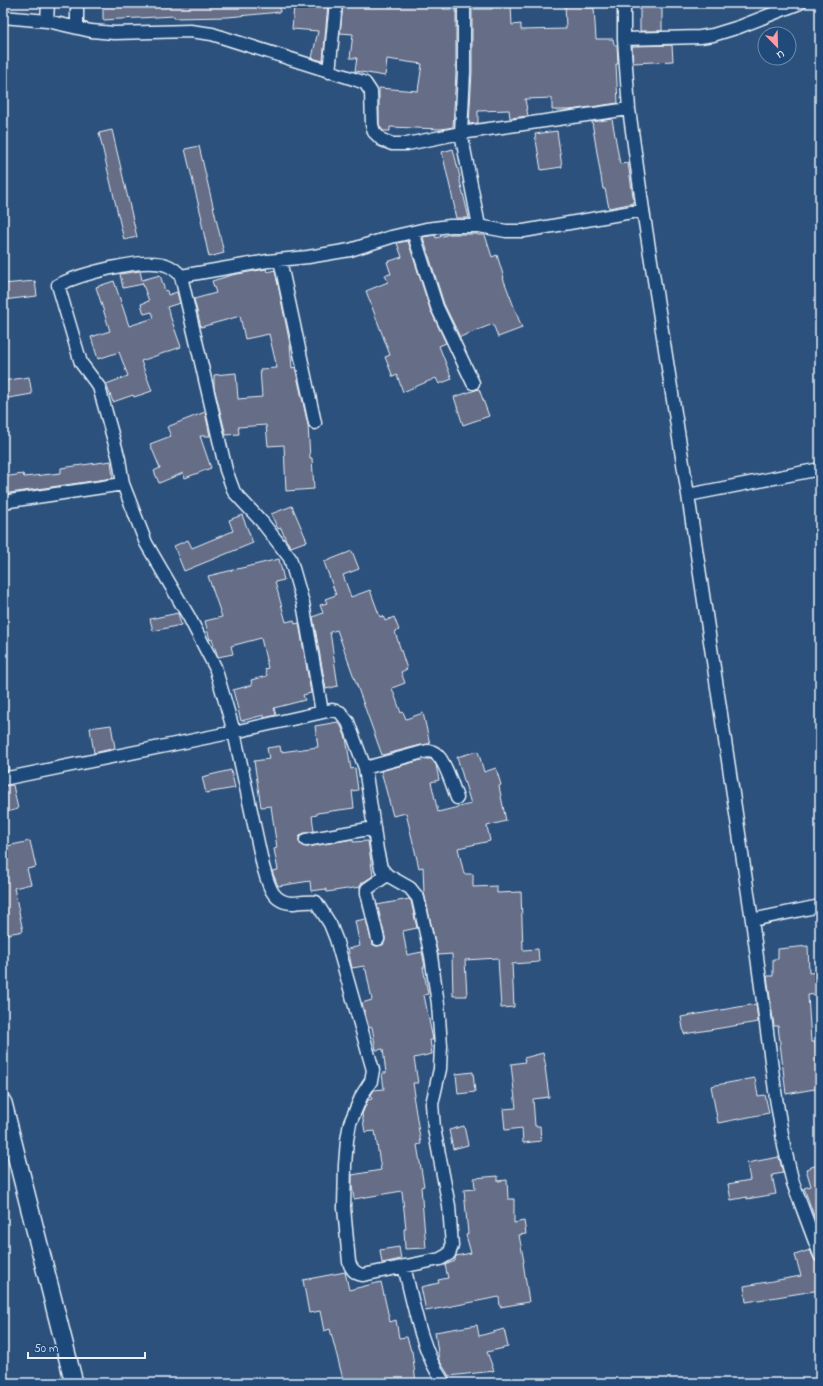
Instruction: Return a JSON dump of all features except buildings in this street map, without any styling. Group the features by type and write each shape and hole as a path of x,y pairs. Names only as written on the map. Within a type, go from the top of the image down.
{"main road":[{"path":"3,1102 74,1383"}],"street":[{"path":"46,21 48,3"},
{"path":"77,3 77,28"},
{"path":"329,72 336,3"},
{"path":"464,3 464,72 461,133 479,226"},
{"path":"624,3 624,39 629,109 643,210 688,495 752,920 776,1098 784,1146 793,1183 820,1255"},
{"path":"624,39 700,37 739,27 800,3"},
{"path":"3,17 46,21 77,28 114,33 190,31 212,34 365,83 369,87 372,96 373,128 377,135 388,143 407,144 461,133 629,109"},
{"path":"181,276 350,250 391,237 450,226 479,226 506,231 535,230 643,210"},
{"path":"413,232 437,307 473,383"},
{"path":"280,260 315,423"},
{"path":"3,779 234,732 322,712 326,710 337,710 345,718 364,768 381,868 387,875 410,888 418,898 431,956 442,1046 440,1069 432,1104 434,1128 449,1206 452,1243 450,1252 445,1257 363,1275 355,1272 350,1265 344,1208 345,1165 350,1123 359,1102 371,1081 373,1070 336,940 330,924 316,902 285,903 278,899 269,885 263,866 234,732 215,667 189,617 146,543 123,484 119,460 99,387 81,363 58,285 91,272 120,266 152,263 166,265 175,270 181,276 226,470 234,492 262,522 290,558 303,603 322,712"},
{"path":"688,495 820,469"},
{"path":"3,502 123,484"},
{"path":"364,768 423,752 432,751 437,754 442,761 457,798"},
{"path":"306,840 374,828"},
{"path":"378,939 367,888 387,875"},
{"path":"752,920 820,906"},
{"path":"404,1266 425,1344 436,1370 444,1383"}]}
